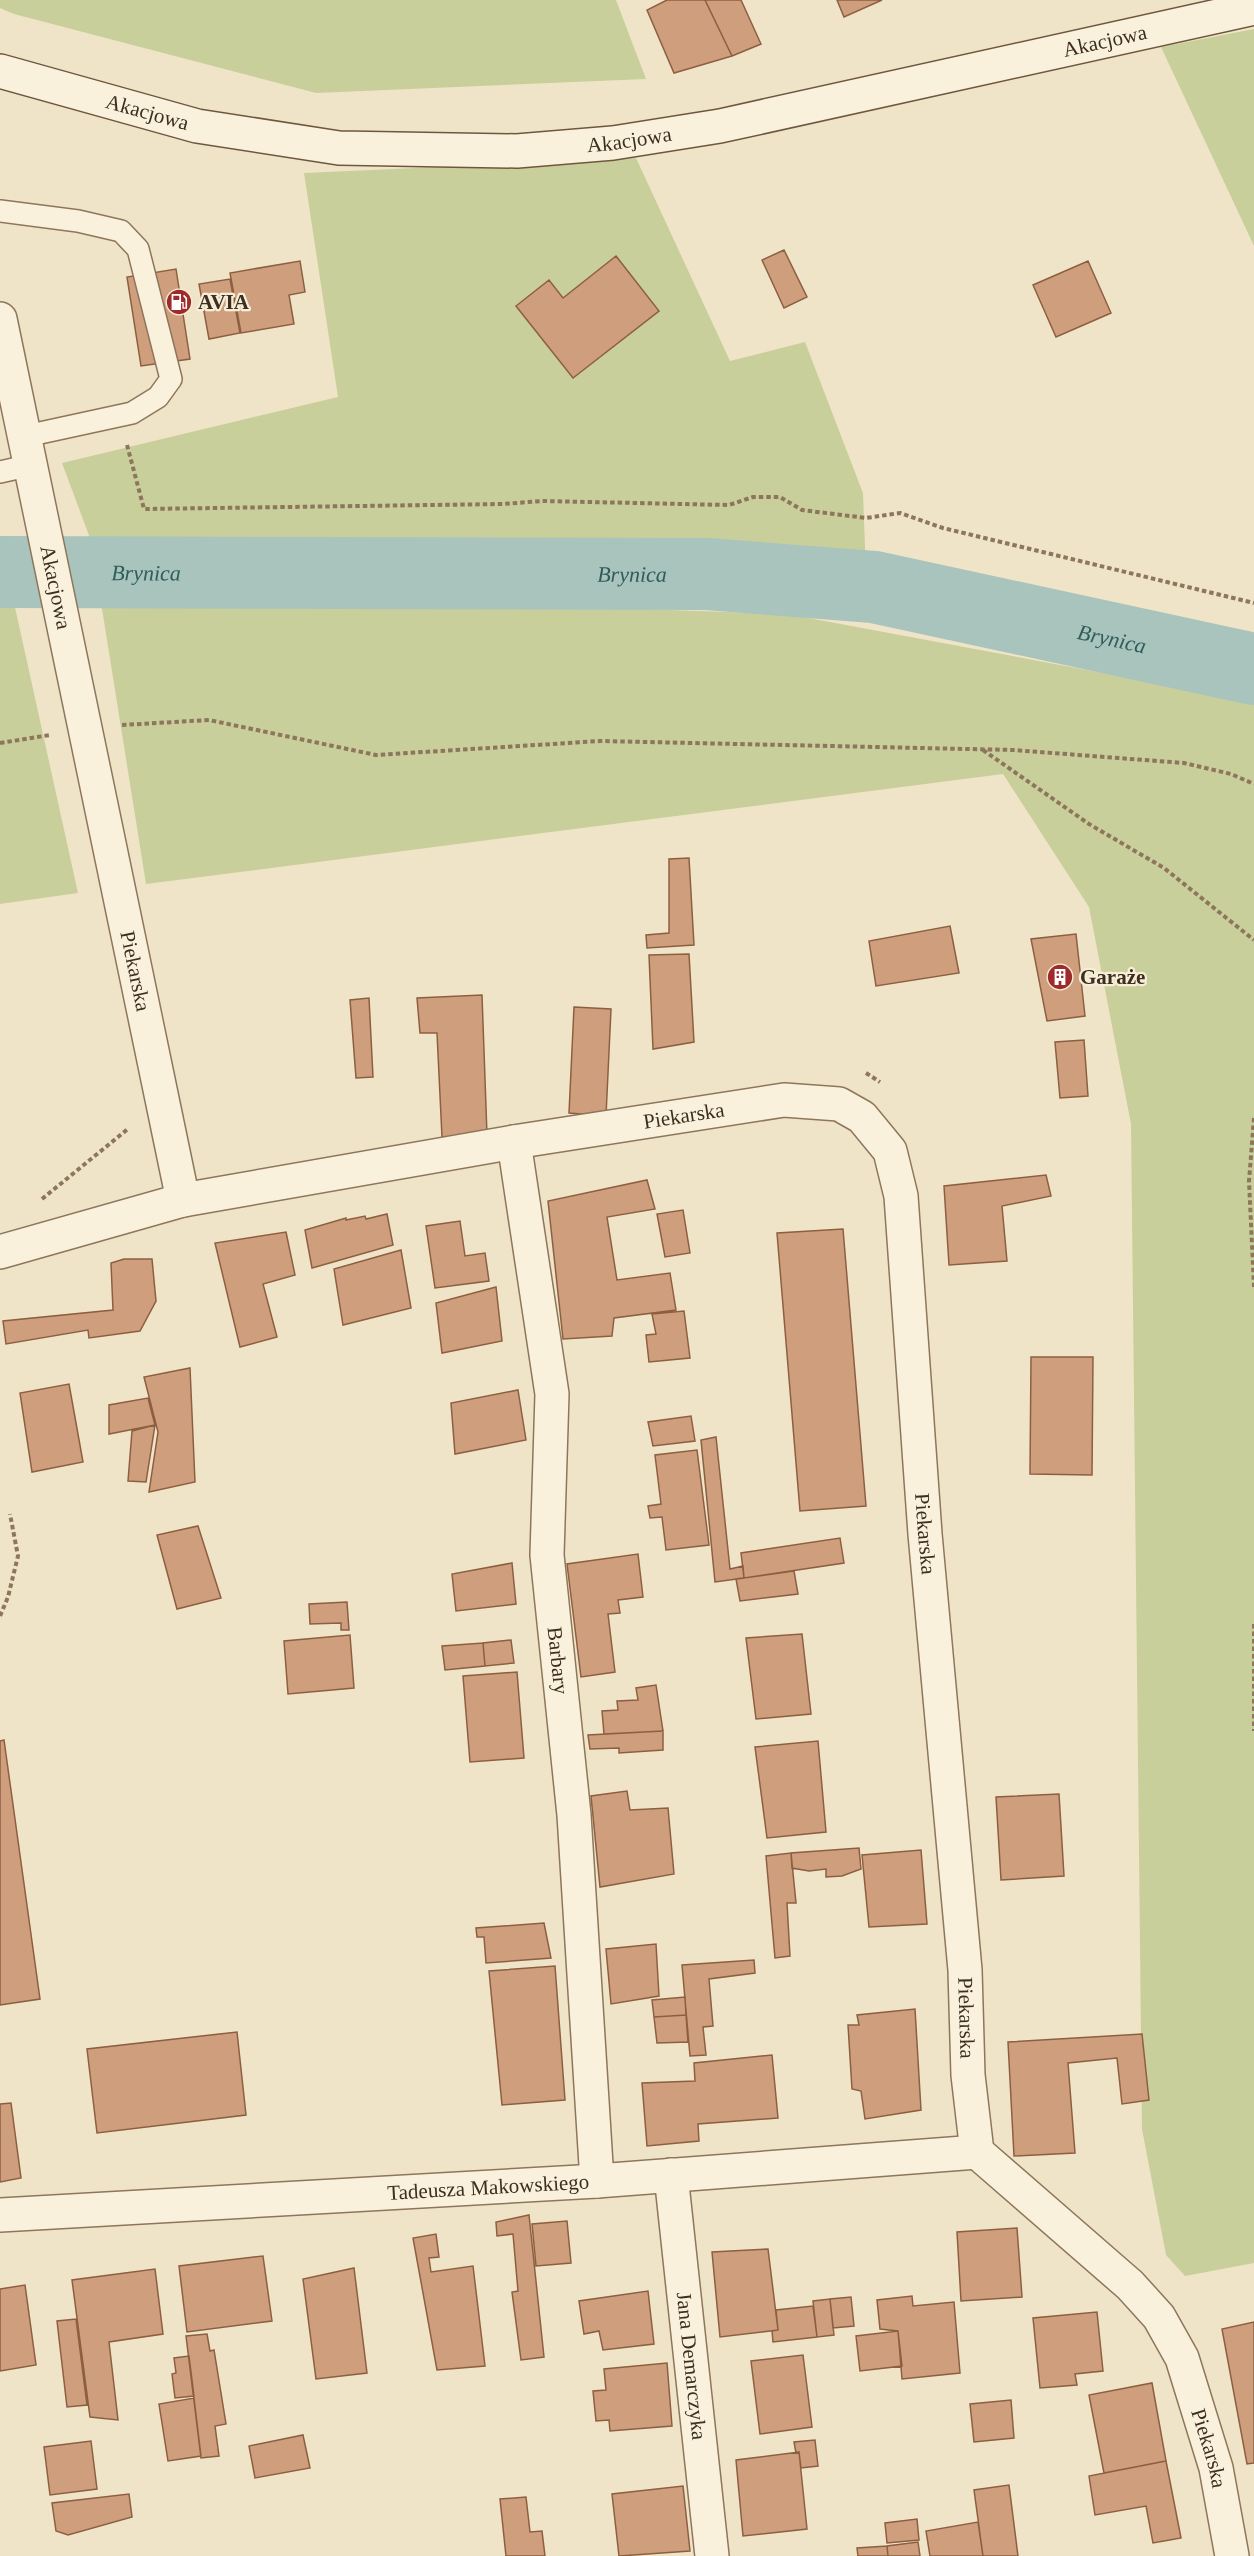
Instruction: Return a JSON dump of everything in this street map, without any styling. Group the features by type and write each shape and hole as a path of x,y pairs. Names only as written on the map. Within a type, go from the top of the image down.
{"street":[{"name":"Akacjowa","path":"0,71 197,126 339,148 517,152 613,143 720,126 1254,8"},
{"name":"Akacjowa","path":"0,319 75,676"},
{"name":"Piekarska","path":"75,676 183,1200"},
{"name":"Piekarska","path":"0,1252 183,1200 514,1142 783,1100 839,1104 862,1116 890,1151 901,1196 926,1534 965,1971 968,2075 977,2152 1130,2285 1159,2318 1182,2358 1216,2468 1232,2556"},
{"name":"Barbary","path":"514,1142 552,1394 547,1555 574,1815 597,2181"},
{"name":"Tadeusza Makowskiego","path":"0,2215 597,2181 977,2152"},
{"name":"Jana Demarczyka","path":"671,2175 712,2556"}],"lane":[{"path":"0,212 78,221 121,231 138,249 171,379 159,397 132,413 119,415 31,460 0,472"}],"path":[{"path":"119,415 144,509 503,504 542,501 729,505 753,497 780,497 802,510 866,518 900,513 943,528 1254,603"},
{"path":"0,743 209,720 376,755 600,741 982,749 1116,756 1184,763 1231,774 1254,784"},
{"path":"982,749 1089,824 1164,868 1254,940"},
{"path":"856,1071 872,1075 886,1087"},
{"path":"1254,1118 1249,1181 1254,1287"},
{"path":"39,1202 136,1122"},
{"path":"0,1616 8,1597 18,1556 10,1514"},
{"path":"1254,1624 1254,1731"}],"green space":[{"path":"0,0 616,0 646,79 316,93 14,14 0,8"},
{"path":"1254,29 1254,246 1161,47"},
{"path":"636,158 730,361 805,342 863,493 866,574 741,561 94,549 62,463 338,397 304,173"},
{"path":"0,589 11,589 78,893 0,904"},
{"path":"99,590 787,614 1254,701 1254,2263 1185,2276 1166,2255 1142,2129 1131,1124 1089,907 1003,774 146,884"}],"building":[{"path":"667,0 705,0 732,56 674,73 647,10"},
{"path":"705,0 741,0 761,44 732,56"},
{"path":"837,0 882,0 844,17"},
{"path":"784,250 807,297 784,308 762,260"},
{"path":"616,256 659,311 573,378 516,306 549,280 563,298"},
{"path":"300,261 305,292 289,295 294,324 241,333 230,273"},
{"path":"1088,261 1111,313 1056,337 1033,285"},
{"path":"176,269 190,359 141,366 127,277"},
{"path":"230,279 240,333 209,339 199,284"},
{"path":"689,858 694,945 647,948 646,935 669,933 669,859"},
{"path":"950,926 959,973 876,986 869,941"},
{"name":"Garaże","path":"1076,934 1085,1016 1047,1021 1031,939"},
{"path":"689,954 694,1042 653,1049 649,955"},
{"path":"482,995 487,1135 442,1137 437,1033 420,1033 417,998"},
{"path":"369,998 373,1077 356,1078 350,1000"},
{"path":"574,1007 611,1009 606,1116 569,1113"},
{"path":"1084,1040 1088,1096 1060,1098 1055,1042"},
{"path":"1046,1175 1051,1196 1002,1206 1007,1261 949,1265 944,1186"},
{"path":"647,1180 655,1209 607,1217 617,1280 670,1273 676,1310 614,1318 612,1336 563,1339 548,1201"},
{"path":"683,1210 690,1253 665,1257 657,1214"},
{"path":"387,1214 393,1245 312,1268 305,1230 346,1218 346,1220 365,1216 366,1219"},
{"path":"460,1221 465,1256 485,1253 489,1281 435,1288 426,1226"},
{"path":"843,1229 866,1506 800,1511 777,1233"},
{"path":"286,1232 295,1275 263,1284 277,1337 240,1347 215,1243"},
{"path":"401,1250 411,1308 343,1325 334,1269"},
{"path":"124,1259 152,1259 156,1301 140,1331 89,1338 88,1330 6,1344 3,1321 113,1310 111,1263"},
{"path":"496,1287 502,1341 442,1353 436,1303"},
{"path":"684,1311 690,1358 649,1362 646,1335 656,1334 652,1314"},
{"path":"1031,1357 1093,1357 1092,1475 1030,1474"},
{"path":"190,1368 195,1482 149,1492 158,1432 144,1377"},
{"path":"69,1384 83,1462 32,1472 20,1393"},
{"path":"518,1390 526,1440 455,1454 451,1403"},
{"path":"148,1398 155,1425 109,1434 109,1405"},
{"path":"691,1416 695,1441 653,1446 648,1422"},
{"path":"155,1425 146,1482 128,1481 132,1431"},
{"path":"716,1437 730,1569 743,1566 744,1578 715,1582 701,1440"},
{"path":"697,1450 709,1545 666,1550 662,1517 650,1518 648,1506 661,1504 655,1455"},
{"path":"198,1526 221,1598 177,1609 157,1535"},
{"path":"840,1538 844,1563 744,1578 741,1553"},
{"path":"638,1554 643,1597 618,1600 620,1613 608,1614 615,1672 581,1677 567,1564"},
{"path":"512,1563 516,1604 456,1611 452,1574"},
{"path":"794,1571 798,1594 740,1601 736,1579"},
{"path":"347,1602 349,1630 341,1630 341,1623 310,1624 309,1604"},
{"path":"802,1634 811,1714 756,1719 746,1638"},
{"path":"350,1635 354,1688 288,1694 284,1641"},
{"path":"511,1640 514,1663 485,1666 483,1643"},
{"path":"483,1643 485,1666 445,1670 442,1646"},
{"path":"517,1672 524,1758 470,1762 463,1676"},
{"path":"656,1685 663,1731 604,1734 602,1711 618,1710 617,1701 638,1700 636,1688"},
{"path":"663,1731 663,1750 619,1753 619,1748 590,1749 588,1735"},
{"path":"4,1740 40,1999 0,2005 0,1741"},
{"path":"818,1741 826,1832 767,1838 755,1747"},
{"path":"627,1791 630,1810 668,1808 674,1874 600,1887 591,1796"},
{"path":"1059,1794 1064,1876 1001,1880 996,1797"},
{"path":"859,1848 861,1869 842,1876 826,1877 826,1869 809,1871 792,1868 791,1853"},
{"path":"921,1850 927,1924 869,1927 862,1855"},
{"path":"791,1853 796,1903 787,1903 790,1956 775,1958 766,1856"},
{"path":"544,1923 551,1958 486,1963 484,1937 477,1937 476,1928"},
{"path":"656,1944 659,1996 611,2004 606,1949"},
{"path":"754,1960 755,1973 709,1979 713,2026 703,2027 706,2055 690,2056 682,1965"},
{"path":"555,1966 565,2100 502,2105 489,1971"},
{"path":"685,1997 686,2015 654,2017 652,2000"},
{"path":"915,2009 921,2110 865,2119 861,2091 852,2089 848,2025 859,2025 857,2015"},
{"path":"686,2015 688,2042 657,2043 654,2017"},
{"path":"237,2032 246,2115 97,2133 87,2049"},
{"path":"1142,2034 1149,2100 1122,2104 1117,2058 1068,2063 1075,2153 1014,2156 1008,2042"},
{"path":"772,2055 778,2118 698,2124 699,2141 647,2146 642,2083 695,2081 694,2063"},
{"path":"11,2103 21,2178 0,2182 0,2104"},
{"path":"529,2215 544,2357 521,2360 512,2292 518,2291 513,2234 497,2236 496,2222"},
{"path":"567,2221 571,2263 536,2266 532,2224"},
{"path":"1017,2228 1022,2297 961,2301 957,2232"},
{"path":"436,2234 439,2257 429,2258 431,2272 473,2266 485,2366 437,2370 413,2238"},
{"path":"768,2249 778,2330 720,2337 712,2252"},
{"path":"263,2256 272,2321 187,2332 179,2266"},
{"path":"354,2268 367,2373 316,2379 303,2279"},
{"path":"155,2269 163,2334 109,2342 118,2420 90,2417 72,2280"},
{"path":"25,2285 36,2365 0,2371 0,2289"},
{"path":"648,2291 654,2344 603,2350 599,2331 584,2334 579,2301"},
{"path":"912,2296 913,2306 954,2302 960,2373 902,2379 898,2331 880,2329 877,2300"},
{"path":"851,2297 854,2326 833,2328 830,2299"},
{"path":"830,2299 834,2335 817,2337 813,2301"},
{"path":"813,2306 817,2337 773,2342 772,2331 778,2330 776,2310"},
{"path":"1097,2312 1103,2371 1075,2374 1077,2385 1040,2388 1033,2318"},
{"path":"76,2319 87,2405 67,2407 57,2321"},
{"path":"1254,2322 1254,2463 1247,2464 1222,2329"},
{"path":"898,2331 902,2366 860,2371 856,2336"},
{"path":"207,2334 210,2351 214,2350 226,2424 215,2426 219,2456 201,2458 186,2336"},
{"path":"803,2355 812,2427 760,2434 751,2361"},
{"path":"189,2356 194,2396 175,2398 172,2374 176,2373 174,2358"},
{"path":"667,2363 672,2426 610,2431 609,2420 596,2421 593,2391 606,2390 604,2369"},
{"path":"1152,2383 1166,2461 1104,2473 1089,2395"},
{"path":"194,2398 201,2456 168,2461 159,2404"},
{"path":"1011,2400 1014,2438 974,2442 970,2404"},
{"path":"303,2435 310,2468 255,2478 249,2446"},
{"path":"815,2440 818,2466 801,2468 799,2452 796,2453 794,2442"},
{"path":"91,2441 97,2489 50,2495 44,2447"},
{"path":"799,2452 807,2529 743,2536 736,2460"},
{"path":"1166,2461 1181,2538 1153,2543 1146,2506 1095,2515 1089,2476"},
{"path":"1009,2485 1018,2556 983,2556 974,2490"},
{"path":"683,2486 690,2551 619,2556 612,2494"},
{"path":"129,2494 132,2517 68,2535 56,2531 52,2503"},
{"path":"526,2497 530,2532 542,2531 545,2556 506,2556 500,2499"},
{"path":"917,2519 919,2540 887,2543 885,2523"},
{"path":"978,2522 983,2556 930,2556 926,2531"},
{"path":"918,2542 920,2556 888,2556 887,2546"},
{"path":"887,2546 888,2556 858,2556 857,2548"}],"waterway":[{"name":"Brynica","path":"0,572 707,574 874,587 1254,669"}],"place":[{"name":"AVIA","path":"179,302"},
{"name":"Garaże","path":"1060,977"}]}
